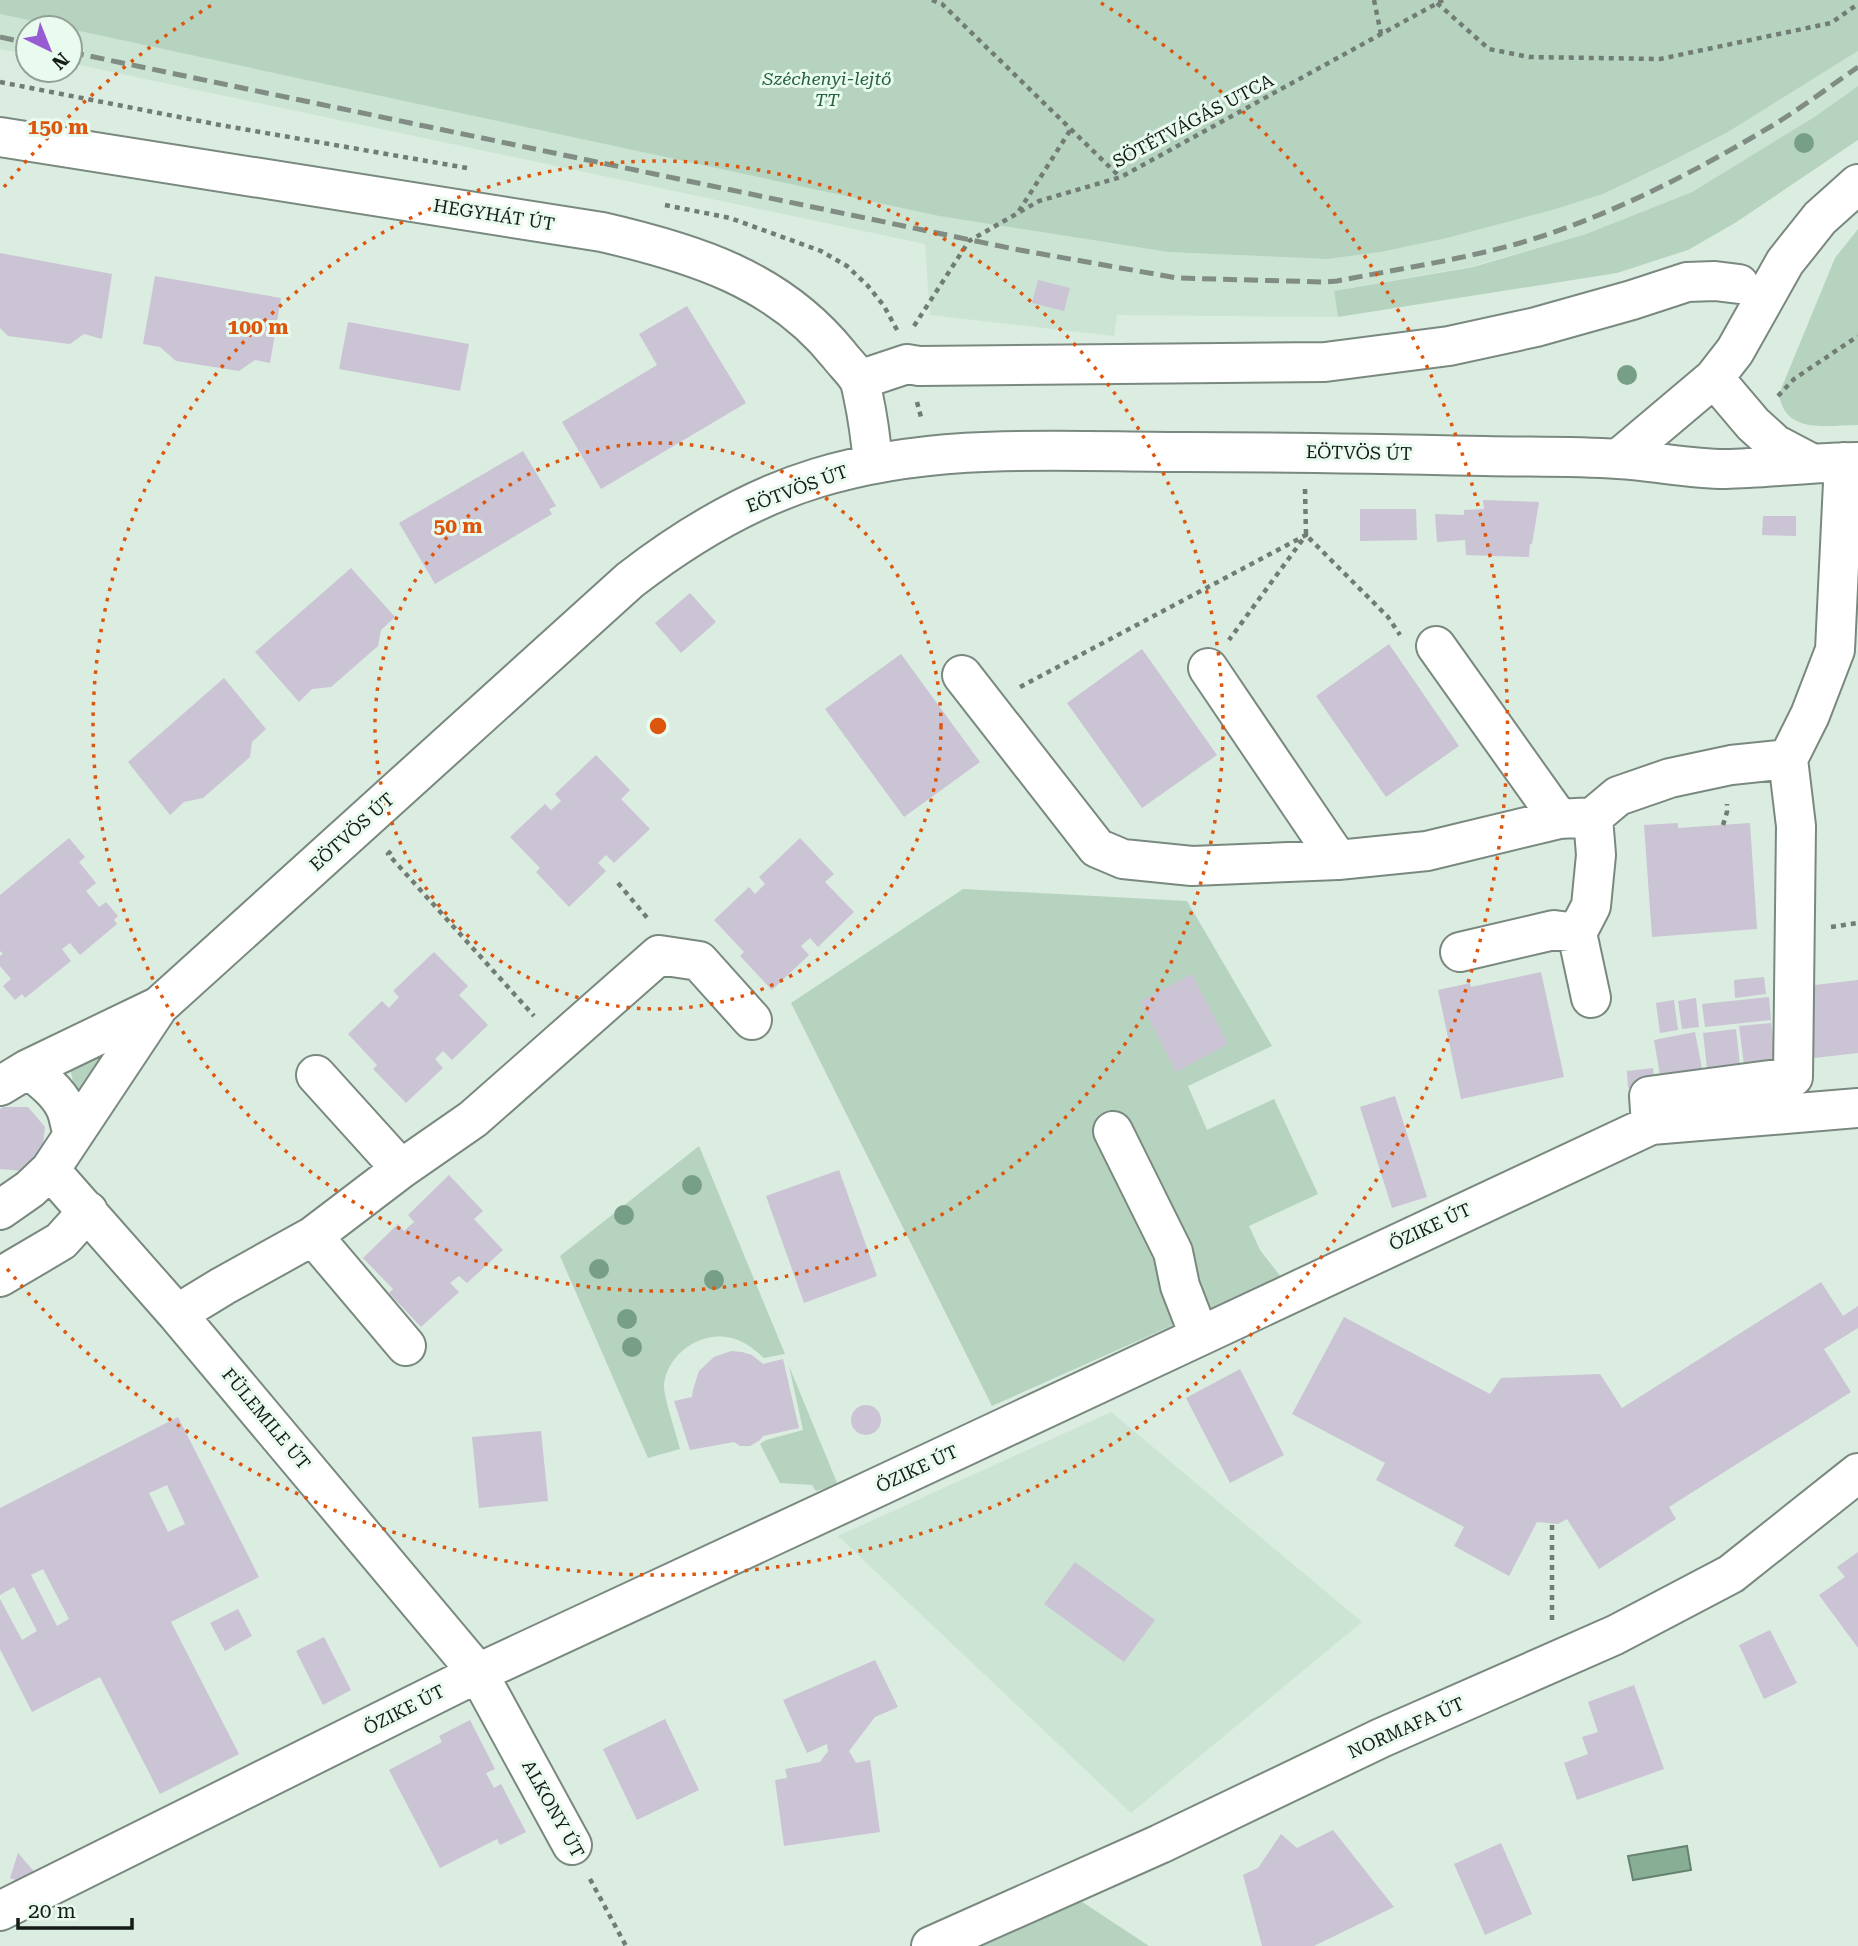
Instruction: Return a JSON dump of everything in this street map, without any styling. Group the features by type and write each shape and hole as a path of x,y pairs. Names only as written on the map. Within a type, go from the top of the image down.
{"street":[{"name":"HEGYHÁT ÚT","path":"0,137 601,232 647,242 710,263 778,297 829,343 859,380 869,422 873,464"},
{"path":"1618,459 1714,378 1735,351 1785,262 1820,218 1858,184"},
{"path":"859,380 907,364 1325,362 1449,346 1536,327 1687,282 1739,284"},
{"path":"1651,1125 1649,1096 1793,1077 1796,826 1788,759 1846,647 1838,462 1775,444 1753,424 1714,378"},
{"name":"EÖTVÖS ÚT","path":"4,1203 30,1189 50,1170 159,1006 640,572 715,522 765,496 818,477 873,464 953,452 1318,452 1618,459 1723,469 1838,462"},
{"path":"1419,642 1576,818 1596,855 1591,906 1577,933 1591,998"},
{"path":"1208,668 1338,860"},
{"path":"962,675 1097,848 1123,859 1192,866 1338,860 1427,851 1576,818 1618,796 1670,778 1731,765 1788,759"},
{"path":"1460,952 1554,930 1577,933"},
{"path":"177,1314 313,1236 401,1169 473,1119 659,956 699,961 752,1020"},
{"name":"EÖTVÖS ÚT","path":"14,1077 159,1006"},
{"path":"316,1075 401,1169"},
{"path":"14,1077 50,1087 65,1107 73,1135"},
{"name":"ŐZIKE ÚT","path":"0,1911 478,1672 1651,1125 1858,1108"},
{"path":"1113,1131 1173,1252 1180,1286 1199,1335"},
{"name":"FÜLEMILE ÚT","path":"50,1170 177,1314 478,1672"},
{"path":"0,1277 61,1241 88,1211"},
{"path":"313,1236 406,1346"},
{"name":"NORMAFA ÚT","path":"932,1946 1160,1844 1381,1738 1615,1634 1731,1574 1858,1473"},
{"name":"ALKONY ÚT","path":"478,1672 572,1845"}],"path":[{"path":"932,0 942,4 1121,177"},
{"path":"1374,0 1381,34"},
{"name":"SÖTÉTVÁGÁS UTCA","path":"912,330 969,241 1039,201 1121,177 1443,0"},
{"path":"1437,4 1489,49 1529,57 1660,59 1831,23 1858,4"},
{"path":"1018,212 1071,129"},
{"path":"1753,424 1794,379 1858,336"},
{"path":"1208,668 1306,535 1305,485"},
{"path":"1306,535 1388,617 1419,642"},
{"path":"985,705 1306,535"},
{"path":"397,845 388,854 560,1045"},
{"path":"1551,1663 1552,1524"},
{"name":"ALKONY ÚT","path":"572,1845 626,1946"}],"shaded area":[{"path":"0,14 14,17 14,52 0,49"},
{"path":"84,32 939,216 1168,252 1327,259 1381,252 1447,238 1603,194 1728,132 1858,51 1858,86 1816,116 1692,192 1586,234 1473,266 1334,291 1338,317 1117,315 1114,336 930,315 925,244 84,66"},
{"path":"1111,1412 1362,1622 1131,1813 838,1536"},
{"path":"1687,1846 1691,1870 1633,1880 1628,1856"}],"green space":[{"name":"Széchenyi-lejtő TT","path":"0,0 1858,0 1858,51 1728,132 1603,194 1447,238 1381,252 1327,259 1168,252 939,216 84,32 84,14 14,14 14,17 0,14"},
{"path":"1858,86 1858,140 1735,223 1688,250 1617,273 1338,317 1334,291 1473,267 1586,234 1692,192 1816,116"},
{"path":"1858,229 1858,425 1821,426 1798,422 1783,407 1779,394 1835,258"},
{"path":"963,889 1187,901 1272,1046 1188,1086 1207,1130 1274,1099 1318,1194 1249,1226 1260,1250 1281,1277 992,1406 791,1003"},
{"path":"105,1053 76,1098 70,1067"},
{"path":"699,1146 785,1354 764,1358 742,1342 726,1337 705,1339 685,1349 671,1365 664,1385 680,1449 648,1458 560,1256"},
{"path":"789,1366 838,1485 816,1491 812,1485 780,1483 760,1444 803,1430"},
{"path":"1061,1888 1149,1946 931,1946"}],"building":[{"path":"0,253 112,274 102,339 84,334 70,344 8,336 0,328"},
{"path":"155,276 281,298 270,363 255,360 239,371 176,361 160,347 143,344"},
{"path":"1038,280 1070,288 1064,311 1032,303"},
{"path":"687,306 746,403 601,489 562,422 657,365 639,334"},
{"path":"348,322 469,344 460,391 339,369"},
{"path":"523,451 556,506 549,509 552,514 435,584 399,523"},
{"path":"1483,500 1539,502 1529,557 1466,555 1465,540 1437,542 1435,514 1464,515 1464,510 1484,509"},
{"path":"1360,509 1416,509 1417,540 1360,541"},
{"path":"1763,516 1796,516 1796,536 1762,535"},
{"path":"351,568 395,617 381,630 378,646 331,687 312,689 299,702 255,652"},
{"path":"690,593 716,622 681,653 655,623"},
{"path":"1389,644 1459,746 1386,797 1316,696"},
{"path":"1142,649 1217,755 1142,808 1067,703"},
{"path":"901,654 980,762 904,817 825,709"},
{"path":"224,678 266,729 252,742 250,757 203,798 184,802 170,815 128,762"},
{"path":"596,755 630,790 621,799 650,829 614,863 606,855 598,863 606,871 569,907 536,872 540,868 510,837 545,804 551,810 561,801 555,794"},
{"path":"1678,823 1678,828 1750,823 1757,929 1652,937 1644,825"},
{"path":"69,838 85,857 79,862 96,883 86,891 99,907 106,902 118,916 114,920 117,924 80,955 70,943 62,949 71,961 25,998 22,994 15,1000 3,986 11,979 0,966 0,956 3,954 0,951 0,895"},
{"path":"800,838 834,874 825,882 854,912 818,947 810,938 801,946 809,955 772,990 740,956 744,952 714,920 749,887 755,894 765,884 759,877"},
{"path":"434,952 468,986 459,995 488,1025 452,1060 443,1051 435,1059 443,1068 406,1103 373,1069 377,1065 348,1034 382,1001 389,1008 399,997 393,991"},
{"path":"1541,972 1564,1077 1461,1099 1438,990 1470,983 1471,987"},
{"path":"1192,974 1228,1044 1176,1072 1140,1001"},
{"path":"1764,977 1766,994 1735,998 1734,980"},
{"path":"1858,980 1858,1053 1814,1058 1806,986"},
{"path":"1769,997 1771,1020 1705,1027 1702,1004"},
{"path":"1696,998 1699,1027 1682,1029 1678,1001"},
{"path":"1674,1000 1678,1030 1660,1033 1656,1003"},
{"path":"1771,1023 1776,1061 1744,1065 1739,1026"},
{"path":"1736,1029 1740,1065 1707,1069 1703,1033"},
{"path":"1695,1032 1703,1074 1661,1081 1654,1040"},
{"path":"1653,1068 1655,1085 1628,1088 1627,1071"},
{"path":"1395,1096 1427,1197 1392,1208 1360,1107"},
{"path":"28,1107 45,1127 42,1153 22,1171 0,1169 0,1109"},
{"path":"839,1170 877,1276 804,1303 766,1196"},
{"path":"449,1175 483,1211 474,1219 503,1250 467,1283 459,1276 450,1283 459,1292 421,1327 389,1293 393,1289 363,1258 398,1224 404,1231 414,1222 408,1215"},
{"path":"1821,1282 1843,1316 1858,1306 1858,1328 1824,1349 1851,1392 1669,1507 1676,1519 1599,1569 1567,1519 1558,1524 1537,1522 1509,1576 1454,1546 1464,1527 1376,1480 1385,1463 1292,1414 1344,1317 1490,1394 1501,1378 1600,1374 1622,1408"},
{"path":"731,1351 752,1355 763,1364 783,1359 799,1428 763,1436 750,1446 740,1446 734,1442 690,1450 674,1401 692,1397 699,1371 714,1357"},
{"path":"1240,1369 1284,1455 1230,1483 1186,1398"},
{"path":"866,1405 877,1409 881,1420 877,1431 866,1435 855,1431 851,1420 855,1409"},
{"path":"178,1417 259,1577 171,1622 239,1754 160,1794 100,1677 32,1712 0,1649 0,1599 22,1640 37,1631 14,1587 0,1595 0,1508","holes":["167,1485 185,1524 168,1532 149,1493","43,1569 69,1619 57,1626 31,1575"]},
{"path":"541,1431 548,1501 479,1508 472,1437"},
{"path":"1858,1552 1858,1648 1819,1595 1845,1577 1837,1567"},
{"path":"1075,1562 1155,1620 1124,1662 1044,1604"},
{"path":"238,1609 252,1636 225,1651 210,1623"},
{"path":"1770,1630 1797,1683 1764,1699 1739,1645"},
{"path":"324,1637 351,1690 323,1705 296,1651"},
{"path":"875,1660 898,1707 875,1717 849,1751 856,1763 870,1760 880,1832 784,1846 775,1780 787,1778 785,1769 820,1762 828,1751 827,1744 807,1753 783,1700"},
{"path":"1634,1685 1664,1769 1577,1800 1564,1763 1588,1754 1582,1737 1598,1732 1588,1702"},
{"path":"665,1719 699,1790 637,1820 603,1749"},
{"path":"470,1720 495,1769 486,1773 494,1788 501,1784 526,1832 500,1845 497,1839 440,1868 389,1770 442,1742 439,1736"},
{"path":"1333,1830 1394,1907 1314,1946 1262,1946 1243,1875 1258,1868 1281,1834 1297,1848"},
{"path":"1501,1843 1532,1914 1485,1935 1454,1864"},
{"path":"18,1853 37,1875 22,1882 10,1878"}],"railway":[{"path":"0,37 14,40"},
{"path":"84,55 1014,249 1177,278 1323,282 1475,254 1520,243 1585,221 1679,178 1740,144 1792,113 1858,67"}]}
